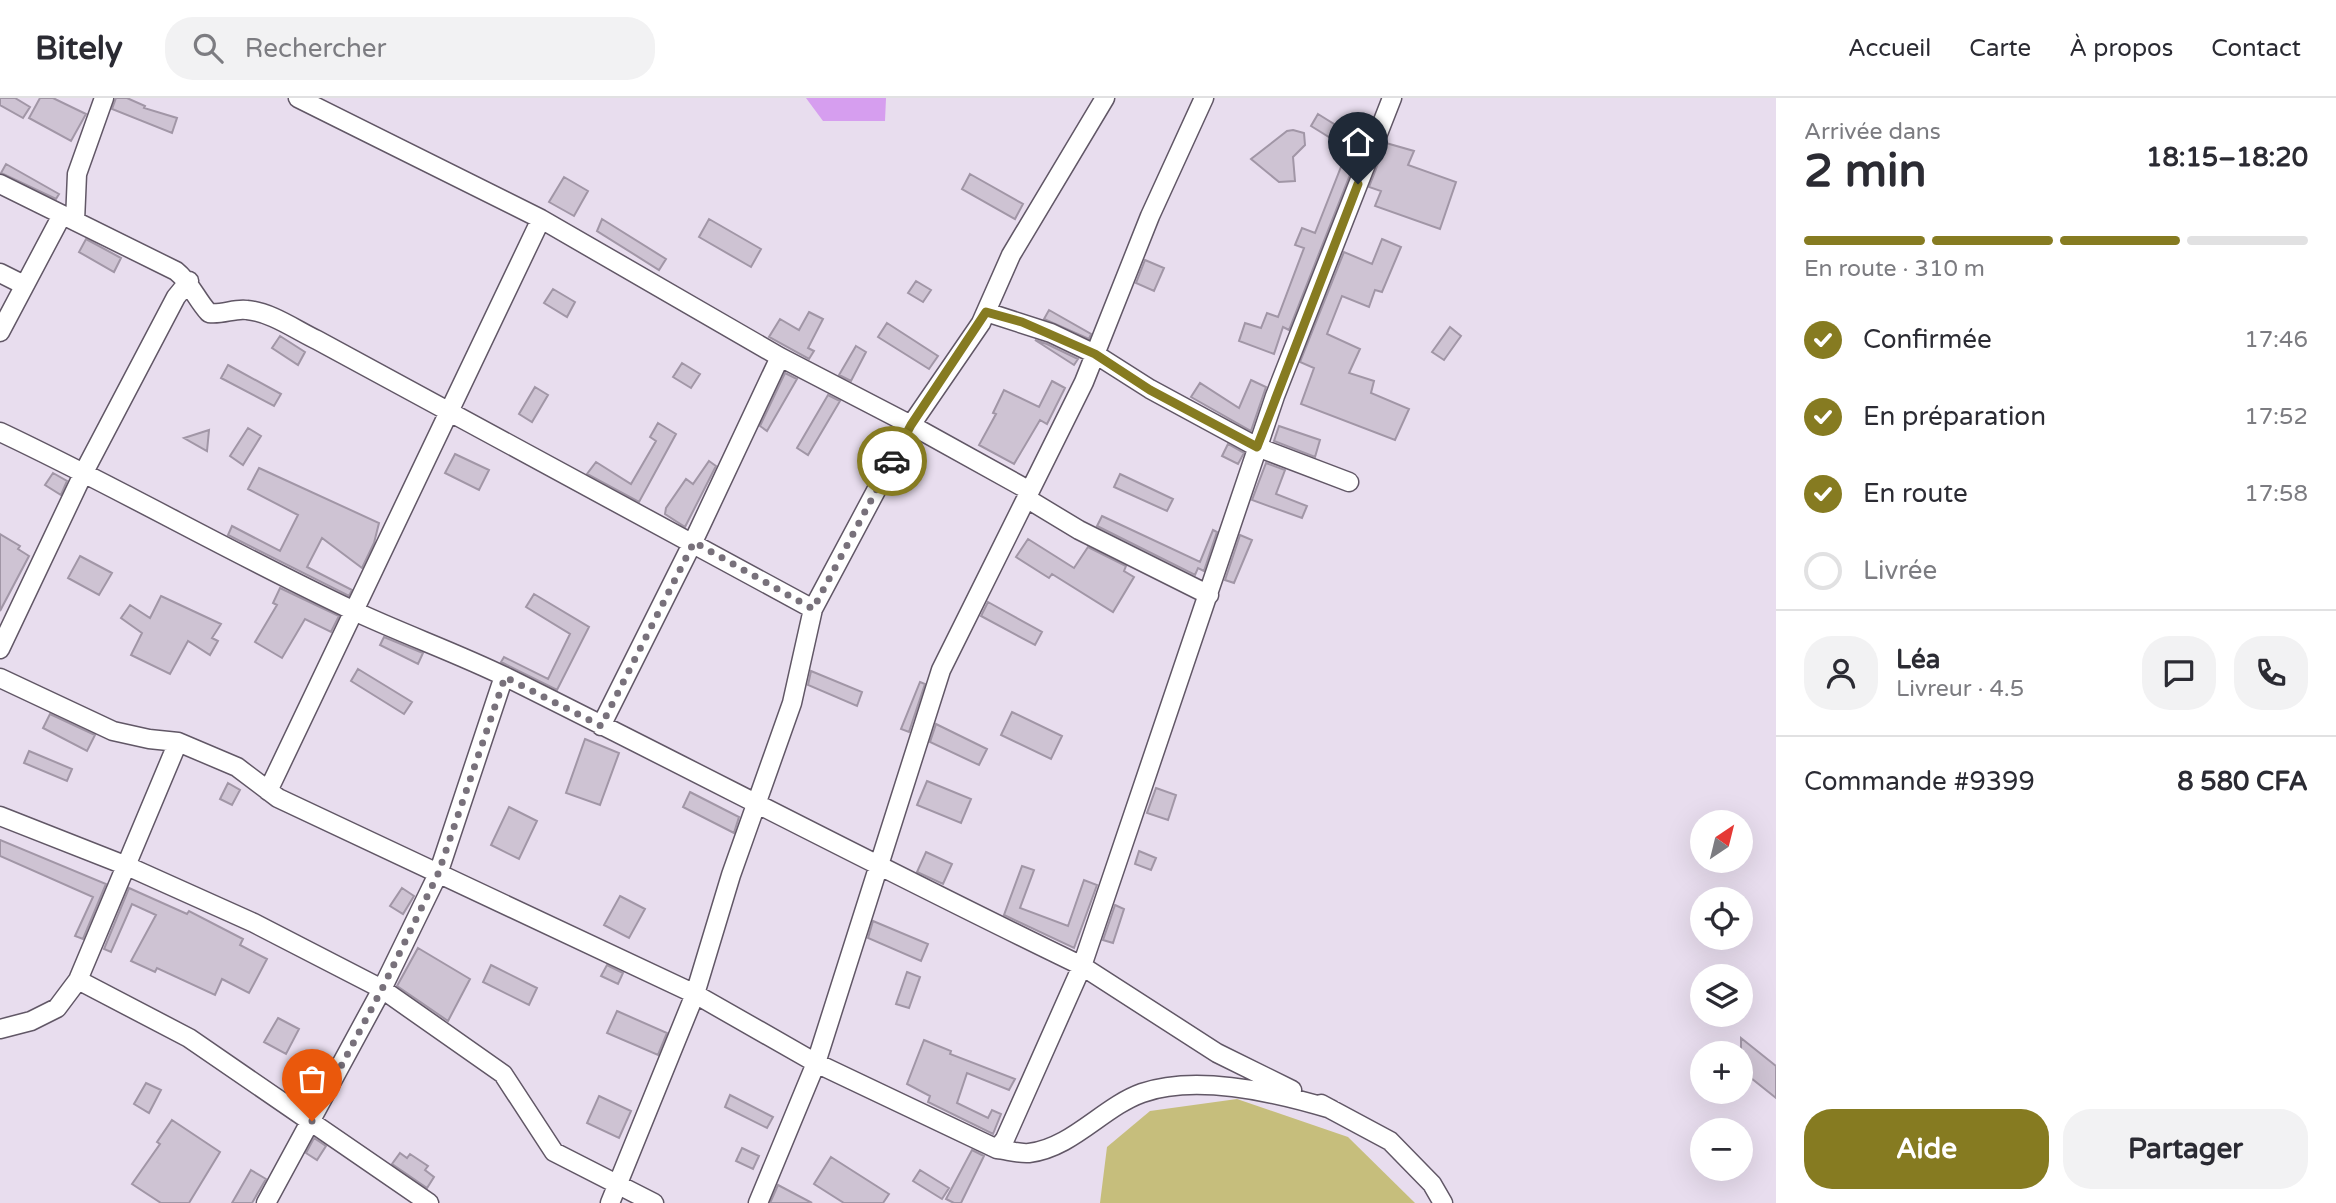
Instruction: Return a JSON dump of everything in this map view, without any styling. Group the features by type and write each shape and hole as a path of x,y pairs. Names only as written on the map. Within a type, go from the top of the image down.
{"street":[{"path":"0,332 24,285 69,218 77,174 104,98"},
{"path":"298,98 541,219 780,357 911,425 1028,495 1079,530 1209,595"},
{"path":"610,1203 695,995 754,804 792,702 813,609 911,425 986,312 1011,255 1105,98"},
{"path":"758,1203 816,1063 941,670 1084,382 1150,216 1204,98"},
{"path":"997,1149 1005,1139 1082,966 1257,447 1339,228 1392,98"},
{"path":"0,184 176,271 189,281 199,303 209,313 223,315 244,309 264,314 694,542 813,609"},
{"path":"268,791 352,610 541,219"},
{"path":"0,273 24,285"},
{"path":"0,649 84,472 176,297 189,281"},
{"path":"986,312 1041,329 1095,354 1150,390 1257,447 1349,482"},
{"path":"601,726 694,542 780,357"},
{"path":"0,432 84,472 352,610 505,677 1082,966 1217,1053 1390,1141 1432,1184 1443,1203"},
{"path":"266,1203 382,989 438,874 505,677"},
{"path":"0,678 113,731 178,743 237,767 268,791 695,995 816,1063 997,1149 1029,1153 1063,1141 1141,1093 1181,1085 1275,1093 1331,1109"},
{"path":"0,1029 30,1021 57,1008 78,980 178,743"},
{"path":"0,816 127,866 254,923 382,989 503,1073 554,1152 653,1203"},
{"path":"78,980 189,1038 429,1203"}],"shaded area":[{"path":"806,98 886,98 885,121 823,121"},
{"path":"1237,1099 1348,1137 1415,1203 1100,1203 1107,1147 1150,1111"}],"building":[{"path":"0,98 15,98 30,107 23,118 0,105"},
{"path":"40,98 53,98 86,114 71,141 29,118"},
{"path":"116,98 127,98 145,106 144,108 177,118 172,133 112,109"},
{"path":"1318,114 1364,139 1289,330 1283,327 1274,354 1239,341 1245,323 1261,328 1267,313 1278,317 1304,248 1295,245 1302,228 1315,233 1348,149 1311,126"},
{"path":"1287,131 1304,133 1305,145 1293,157 1295,181 1279,182 1251,159"},
{"path":"1386,143 1414,151 1408,165 1456,182 1440,229 1375,206 1381,191 1369,187"},
{"path":"6,164 59,194 56,199 1,173"},
{"path":"970,174 1023,204 1015,219 962,189"},
{"path":"564,177 588,191 574,216 549,202"},
{"path":"602,219 666,259 659,270 597,231"},
{"path":"709,219 761,249 751,267 699,237"},
{"path":"86,239 121,258 114,272 79,252"},
{"path":"1382,239 1401,247 1382,292 1375,290 1369,307 1342,296 1327,334 1360,349 1349,373 1374,381 1371,393 1409,409 1395,440 1301,404 1314,368 1300,362 1344,252 1372,264"},
{"path":"1145,260 1164,268 1154,291 1136,283"},
{"path":"916,281 931,290 923,302 908,293"},
{"path":"553,289 575,302 567,317 544,303"},
{"path":"1049,310 1091,334 1089,339 1044,319"},
{"path":"809,312 823,319 808,348 814,351 809,359 769,337 780,319 799,330"},
{"path":"887,323 938,356 929,369 878,337"},
{"path":"1450,327 1461,336 1444,360 1432,352"},
{"path":"280,336 305,352 298,365 272,348"},
{"path":"1035,340 1047,344 1078,359 1074,365"},
{"path":"856,346 866,352 851,381 839,375"},
{"path":"682,363 700,374 691,388 673,377"},
{"path":"228,365 281,394 274,406 221,378"},
{"path":"785,373 797,379 767,431 760,426"},
{"path":"1251,380 1266,387 1251,431 1191,397 1200,383 1239,408"},
{"path":"1052,381 1065,388 1047,424 1040,420 1014,464 979,445 996,414 993,413 1004,390 1039,407"},
{"path":"535,387 548,395 532,422 519,414"},
{"path":"828,395 840,401 808,455 797,448"},
{"path":"658,423 676,434 639,502 587,474 596,462 631,484 656,441 650,437"},
{"path":"1279,426 1320,440 1315,457 1274,441"},
{"path":"248,428 261,436 243,465 230,456"},
{"path":"209,430 207,451 184,438"},
{"path":"1228,444 1244,453 1238,464 1222,456"},
{"path":"455,454 489,470 479,490 445,473"},
{"path":"709,461 716,466 685,527 665,514 666,508 686,479 693,484"},
{"path":"1266,463 1285,470 1276,494 1307,506 1302,518 1252,500"},
{"path":"259,468 379,523 374,543 362,568 322,538 307,567 352,590 349,596 228,535 232,526 280,551 298,515 248,489"},
{"path":"53,473 67,481 61,495 45,485"},
{"path":"1120,474 1173,499 1167,511 1114,487"},
{"path":"1102,516 1200,562 1213,530 1217,532 1204,571 1198,568 1195,575 1097,526"},
{"path":"0,534 20,546 18,549 29,556 0,611"},
{"path":"1240,535 1252,540 1234,583 1225,580"},
{"path":"1028,539 1074,568 1088,547 1126,566 1124,571 1134,577 1113,612 1052,574 1049,578 1016,557"},
{"path":"80,556 112,573 99,595 68,578"},
{"path":"280,588 339,616 331,632 305,619 282,658 255,642 277,605 273,603"},
{"path":"534,594 589,627 557,690 501,662 504,657 548,679 570,634 526,607"},
{"path":"161,596 221,624 212,638 218,641 210,655 188,641 170,674 131,655 142,633 121,618 130,605 150,618"},
{"path":"988,602 1042,632 1035,645 981,616"},
{"path":"384,637 423,653 418,664 380,645"},
{"path":"358,669 412,702 404,714 351,681"},
{"path":"811,671 862,692 857,706 808,685"},
{"path":"920,682 925,684 909,732 901,729"},
{"path":"1012,712 1062,736 1051,759 1001,735"},
{"path":"50,714 95,735 87,751 43,728"},
{"path":"936,724 987,749 979,765 930,742"},
{"path":"585,739 619,753 600,805 566,793"},
{"path":"29,751 72,769 67,781 24,763"},
{"path":"927,781 971,799 961,823 917,805"},
{"path":"228,783 240,790 232,805 220,799"},
{"path":"1156,788 1176,795 1168,820 1147,813"},
{"path":"690,792 739,817 734,833 683,807"},
{"path":"509,807 537,821 519,859 491,845"},
{"path":"0,840 106,884 83,939 75,936 93,897 0,856"},
{"path":"1139,851 1156,858 1151,870 1135,864"},
{"path":"926,852 952,864 943,884 917,872"},
{"path":"1022,866 1034,870 1020,908 1068,926 1084,880 1097,885 1074,948 1004,915"},
{"path":"129,888 187,914 189,911 243,939 240,945 267,959 249,993 222,979 215,995 157,968 155,972 131,961 156,915 132,904 111,952 104,949"},
{"path":"402,888 414,896 403,914 390,906"},
{"path":"620,896 645,909 629,938 604,925"},
{"path":"1115,905 1124,909 1113,943 1103,940"},
{"path":"873,921 928,944 921,961 868,938"},
{"path":"418,948 470,979 448,1021 397,986"},
{"path":"491,965 537,988 529,1005 483,982"},
{"path":"607,965 623,973 618,984 601,976"},
{"path":"907,972 920,977 909,1008 896,1004"},
{"path":"617,1011 667,1033 658,1055 607,1033"},
{"path":"278,1018 299,1029 286,1054 264,1042"},
{"path":"924,1040 951,1051 950,1054 1015,1079 1009,1090 967,1073 957,1103 988,1118 992,1110 1001,1114 993,1134 928,1102 930,1096 907,1084"},
{"path":"1753,1048 1776,1066 1776,1098 1753,1080"},
{"path":"146,1083 161,1090 149,1113 134,1104"},
{"path":"730,1095 773,1117 767,1128 725,1107"},
{"path":"599,1096 631,1111 619,1138 587,1123"},
{"path":"172,1120 220,1152 189,1203 161,1203 132,1184 160,1144 157,1142"},
{"path":"314,1138 326,1146 317,1160 306,1153"},
{"path":"742,1148 759,1156 753,1169 736,1161"},
{"path":"972,1150 984,1156 961,1203 954,1203 946,1199"},
{"path":"400,1153 407,1158 410,1154 428,1166 425,1170 434,1177 427,1188 392,1164"},
{"path":"831,1157 889,1194 883,1203 844,1203 814,1184"},
{"path":"251,1170 266,1179 252,1203 232,1203"},
{"path":"920,1170 949,1188 942,1199 913,1181"},
{"path":"778,1185 812,1203 770,1203"}],"way so far":[{"path":"312,1121 382,989 438,874 505,677 601,726 694,542 813,609 892,461"}],"route":[{"path":"892,461 911,425 986,312 1051,333 1095,354 1150,390 1257,447 1358,184"}]}
